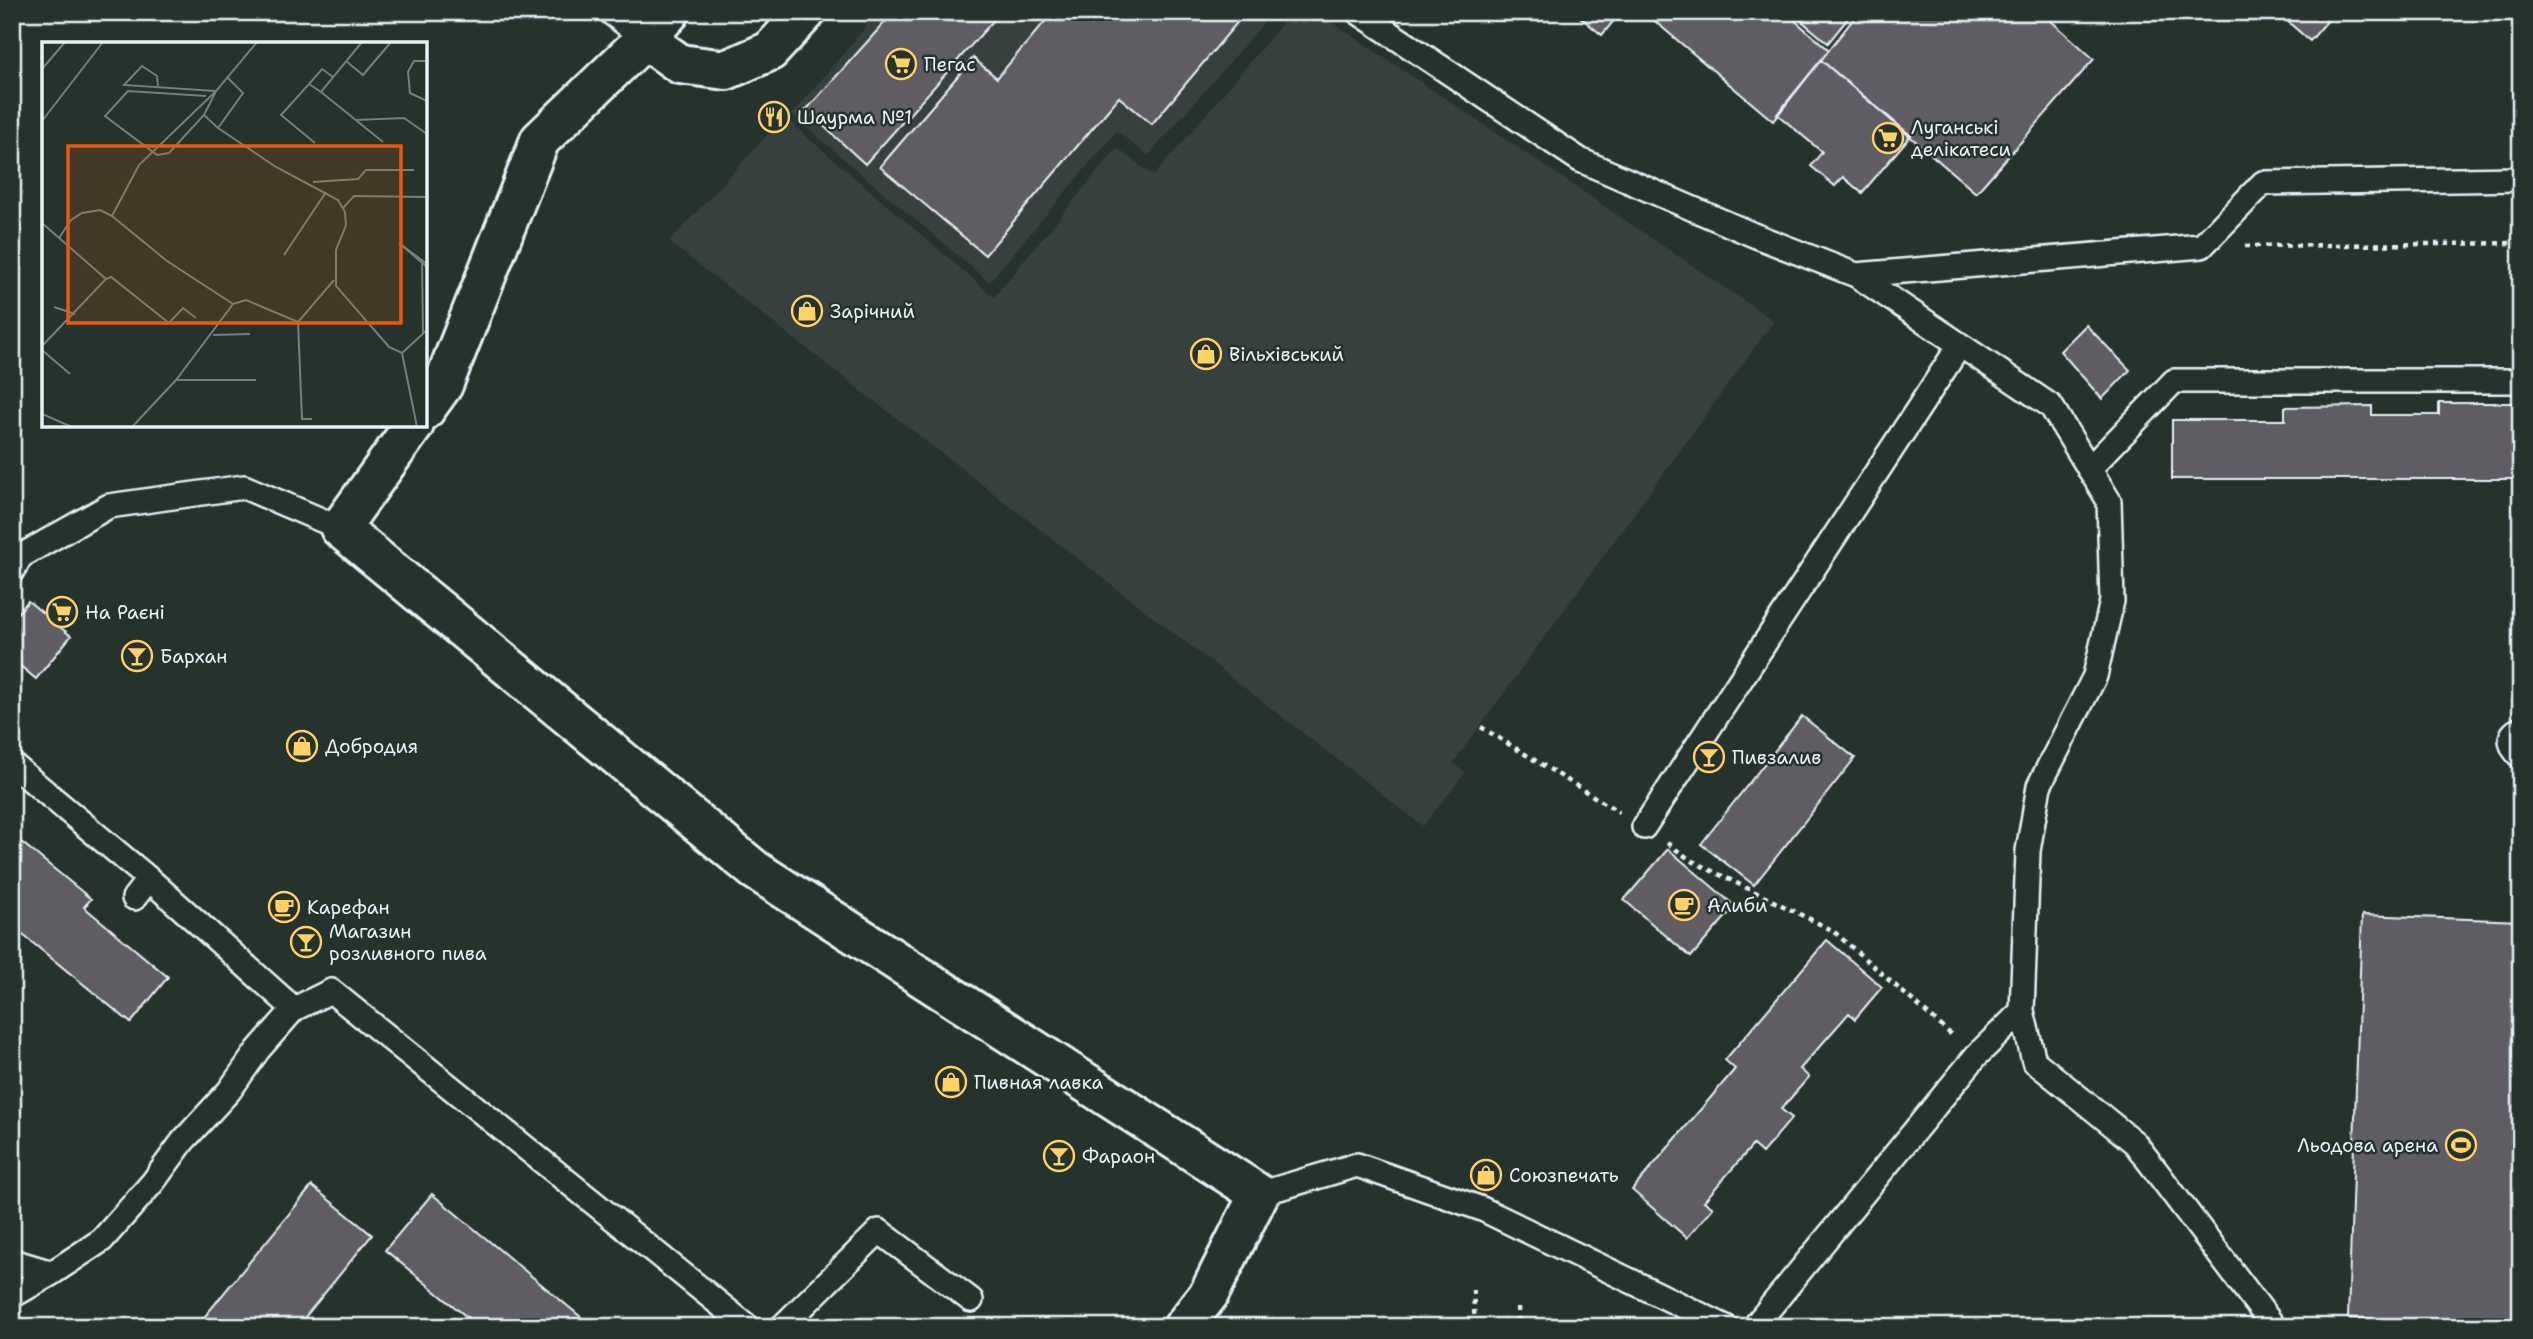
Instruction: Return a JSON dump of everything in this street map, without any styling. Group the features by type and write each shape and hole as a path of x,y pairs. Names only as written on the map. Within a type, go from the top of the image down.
{"street":[{"path":"427,407 443,385 540,140 658,25 680,64 726,70 770,51 806,12"},
{"path":"413,427 340,528 755,870 1259,1194 1209,1294 1183,1327"}],"lane":[{"path":"610,12 658,25"},
{"path":"1358,12 1580,160 1756,236 1856,275 2051,406 2109,501 2112,600 2095,676 2039,786 2028,851 2022,1012 2034,1061 2135,1143 2274,1327"},
{"path":"1856,275 2202,246 2263,183 2521,179"},
{"path":"1644,827 1960,345"},
{"path":"2089,469 2174,381 2521,382"},
{"path":"12,571 21,556 109,506 244,487 340,528"},
{"path":"2521,729 2514,731 2510,737 2511,746 2521,757"},
{"path":"17,777 149,879 294,1009"},
{"path":"134,898 149,879"},
{"path":"12,1296 102,1240 229,1091 258,1050 294,1009 331,991 748,1327"},
{"path":"1754,1327 1976,1056 2022,1012"},
{"path":"1259,1194 1357,1165 1482,1209 1726,1327"},
{"path":"782,1327 879,1231 971,1300"},
{"path":"12,1262 52,1273"}],"path":[{"path":"2202,246 2521,243"},
{"path":"1481,727 1644,827 1692,861 1832,930 1976,1056"},
{"path":"1473,1290 1475,1327"},
{"path":"1518,1307 1519,1327"}],"shaded area":[{"path":"878,12 1273,12 1148,156 1117,131 989,282 792,115"},
{"path":"1292,12 1317,12 1774,321 1453,763 1465,773 1423,826 669,242 784,117 994,297 1117,148 1154,176"}],"building":[{"name":"Пегас","path":"894,12 1001,12 865,164 806,110"},
{"name":"Пегас","path":"1053,12 1246,12 1152,124 1119,97 985,255 880,167 973,58 997,78"},
{"path":"1574,12 1621,12 1602,35"},
{"path":"1644,12 1785,12 1829,50 1773,121"},
{"path":"1791,12 1853,12 1828,43"},
{"path":"1859,12 2041,12 2094,59 1976,193 1821,60"},
{"path":"2277,12 2335,12 2310,41"},
{"path":"1821,60 1912,134 1862,193 1843,177 1835,186 1811,166 1822,152 1777,114"},
{"path":"2086,325 2130,370 2102,399 2060,351"},
{"path":"2439,403 2521,403 2521,479 2172,479 2172,420 2285,420 2285,407 2372,406 2372,415 2439,415"},
{"path":"28,601 71,636 36,679 12,659 12,620"},
{"path":"1802,716 1855,758 1754,885 1701,844"},
{"path":"20,841 91,899 84,907 168,977 131,1023 12,926 12,850"},
{"path":"1668,849 1735,906 1691,957 1624,900"},
{"path":"2362,915 2521,921 2521,1324 2348,1318"},
{"path":"1827,940 1882,987 1855,1019 1849,1013 1800,1069 1809,1077 1781,1109 1792,1118 1762,1153 1753,1145 1704,1201 1713,1208 1687,1238 1632,1190 1735,1069 1725,1060"},
{"path":"312,1186 372,1235 297,1327 196,1327"},
{"path":"432,1194 593,1327 479,1327 385,1250"}],"place":[{"name":"Пегас","path":"901,64"},
{"name":"Шаурма №1","path":"774,117"},
{"name":"Луганські делікатеси","path":"1888,138"},
{"name":"Зарічний","path":"807,311"},
{"name":"Вільхівський","path":"1206,354"},
{"name":"На Раєні","path":"62,612"},
{"name":"Бархан","path":"137,656"},
{"name":"Добродия","path":"302,746"},
{"name":"Пивзалив","path":"1709,757"},
{"name":"Алиби","path":"1684,905"},
{"name":"Карефан","path":"284,907"},
{"name":"Магазин розливного пива","path":"306,942"},
{"name":"Пивная лавка","path":"951,1082"},
{"name":"Льодова арена","path":"2461,1145"},
{"name":"Фараон","path":"1059,1156"},
{"name":"Союзпечать","path":"1486,1175"}]}
